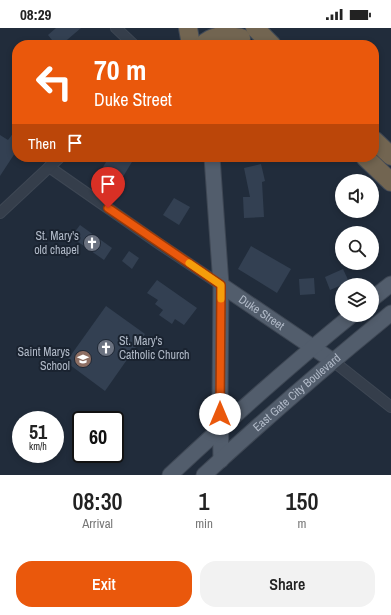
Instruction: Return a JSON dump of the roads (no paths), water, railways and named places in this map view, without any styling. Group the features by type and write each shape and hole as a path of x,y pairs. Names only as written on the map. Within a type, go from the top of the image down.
{"highway":[{"path":"188,28 190,40"},
{"path":"268,28 272,40"},
{"path":"208,40 218,36 244,35 258,40"},
{"path":"379,145 391,156"},
{"path":"370,162 391,182"}],"main road":[{"path":"212,162 221,285 221,460"},
{"path":"379,293 391,284"},
{"name":"Duke Street","path":"221,285 333,361"},
{"name":"East Gate City Boulevard","path":"204,475 276,410 391,313"},
{"name":"East Gate City Boulevard","path":"170,475 256,396 343,322"}],"street":[{"path":"116,28 129,40"},
{"path":"0,213 54,162"},
{"name":"Duke Street","path":"49,167 221,285"},
{"name":"Duke Street","path":"333,361 391,407"}],"place":[{"name":"St. Mary's old chapel","path":"92,243"},
{"name":"St. Mary's Catholic Church","path":"106,348"},
{"name":"Saint Marys School","path":"83,359"}]}
